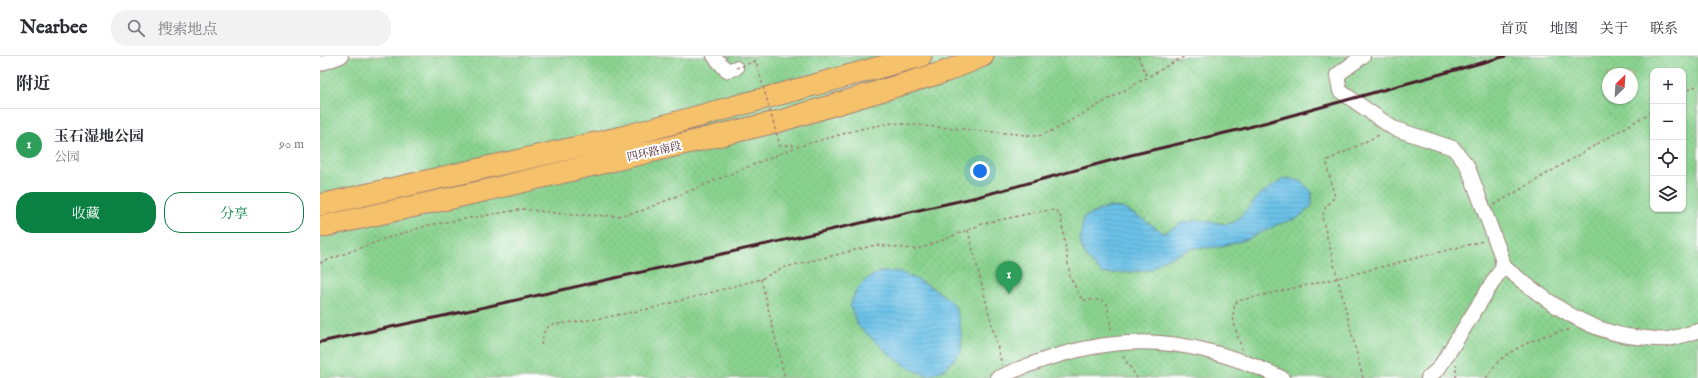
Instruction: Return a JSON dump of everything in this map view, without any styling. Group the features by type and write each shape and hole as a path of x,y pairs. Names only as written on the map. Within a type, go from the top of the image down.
{"highway":[{"name":"四环路南段","path":"320,205 622,137 921,56"},
{"name":"四环路南段","path":"320,227 479,192 780,121 947,71 983,56"}],"lane":[{"path":"320,64 341,56"},
{"path":"714,56 727,71 736,68"},
{"path":"1363,56 1337,75 1340,91 1394,128 1453,148 1467,165 1503,266 1531,290 1564,311 1599,329 1622,335 1667,339 1698,331"},
{"path":"1428,378 1439,368 1503,266"},
{"path":"1001,376 1077,349 1115,343 1164,342 1208,350 1246,362 1282,378"}],"path":[{"path":"1138,56 1147,77"},
{"path":"320,263 384,239 429,225 523,208 572,215 618,216 641,211 793,148 864,128 893,123 1039,136 1056,129 1185,56"},
{"path":"736,68 756,61 780,146 792,144 793,148"},
{"path":"1686,91 1698,85"},
{"path":"1484,211 1650,113"},
{"path":"1363,378 1322,217 1326,206 1335,197 1327,167 1328,160 1394,128"},
{"path":"541,346 544,332 550,325 597,320 653,308 761,279 782,268 876,245 914,249 925,247 985,223 1042,211 1056,210 1062,218 1070,277 1082,300 1102,300 1106,304 1115,343 1137,378"},
{"path":"968,230 1001,376"},
{"path":"1246,362 1233,318 1233,308 1238,301 1338,278 1494,238"},
{"path":"761,279 785,378"},
{"path":"1486,378 1498,362 1520,347 1547,334 1572,330"}],"green space":[{"path":"320,56 1698,56 1698,378 320,378"}],"water":[{"path":"1285,178 1301,181 1312,192 1312,206 1298,218 1279,224 1248,239 1218,247 1193,248 1161,261 1151,270 1103,274 1089,261 1082,249 1081,236 1084,217 1108,207 1122,208 1164,233 1184,222 1199,220 1226,224 1236,221 1261,194"},
{"path":"880,272 898,272 912,277 938,291 955,307 961,330 961,352 945,369 929,376 911,369 892,356 858,326 850,306 852,300 860,285"}],"railway":[{"path":"320,342 467,311 977,197 1131,155 1242,129 1506,56"}],"place":[{"name":"玉石湿地公园","path":"1009,294"}]}
